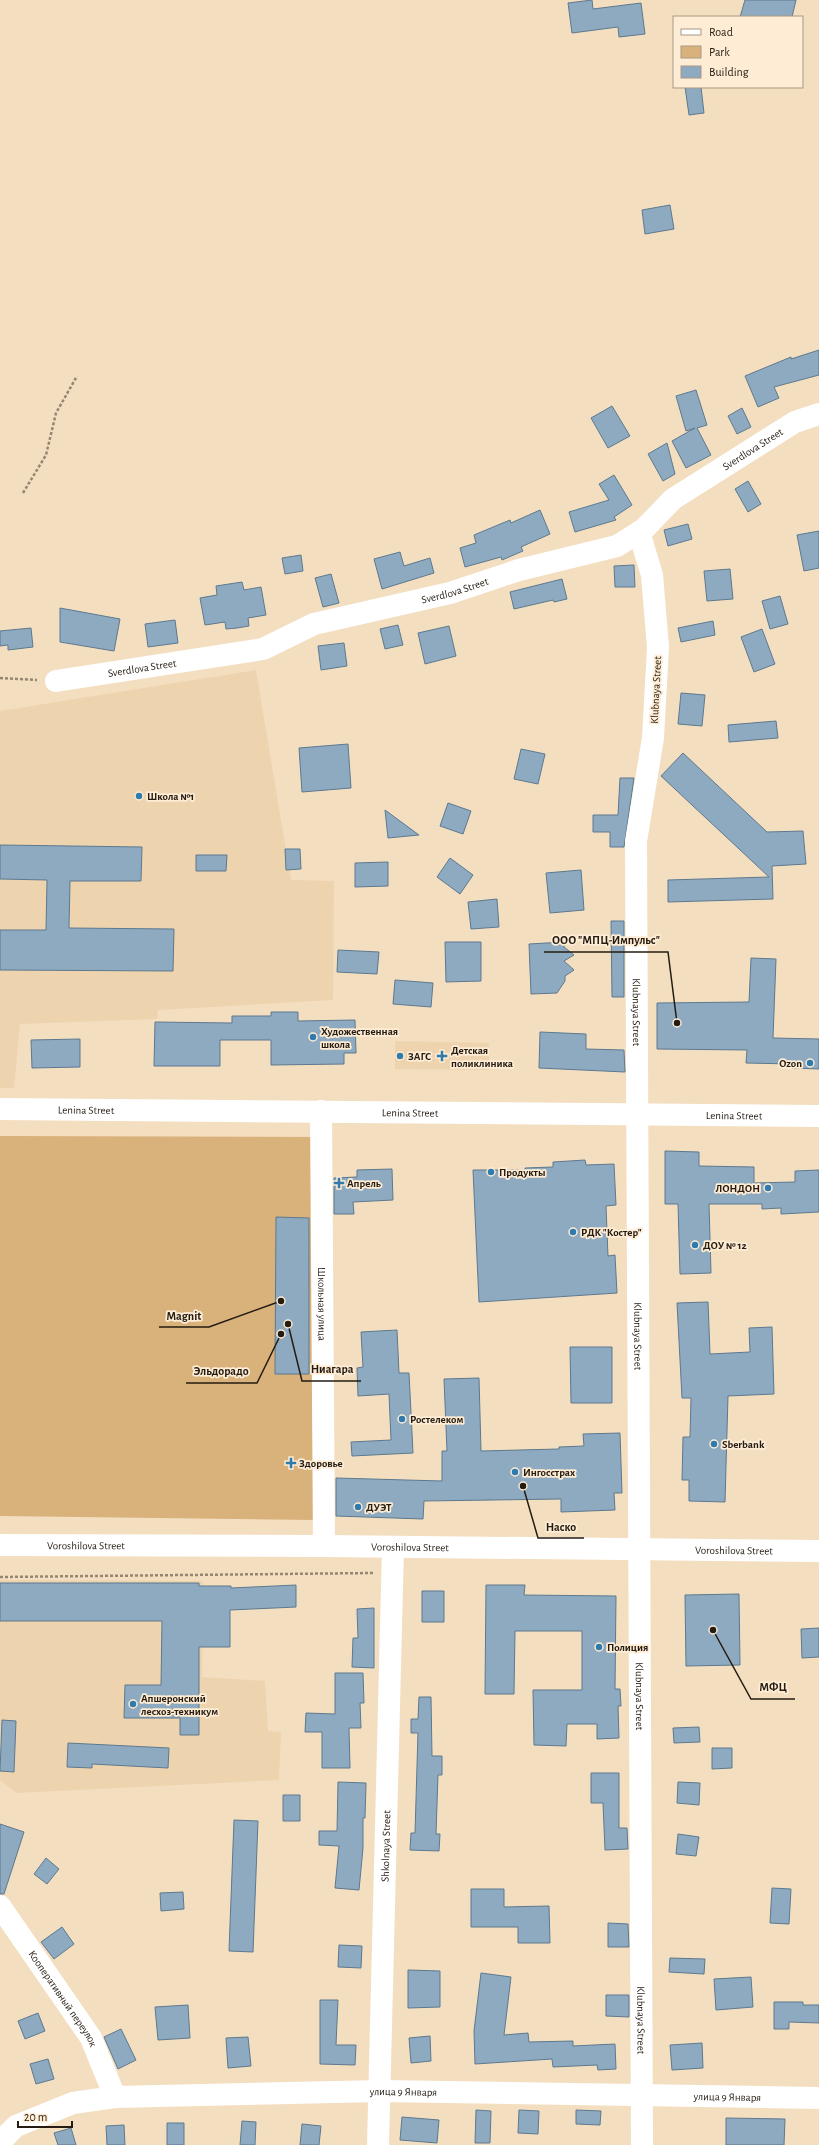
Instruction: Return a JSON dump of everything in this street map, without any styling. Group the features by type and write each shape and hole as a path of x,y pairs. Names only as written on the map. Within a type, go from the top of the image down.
{"street":[{"name":"Sverdlova Street","path":"56,681 263,649 314,624 450,593 519,570 617,546 639,532 673,499 795,422 819,414"},
{"name":"Klubnaya Street","path":"639,532 652,575 658,647 654,738 636,841 642,2145"},
{"name":"Lenina Street","path":"0,1109 819,1116"},
{"name":"Школьная улица","path":"321,1111 324,1546"},
{"name":"Voroshilova Street","path":"0,1545 819,1550"},
{"name":"Shkolnaya Street","path":"378,2145 381,2091 393,1548"},
{"name":"Кооперативный переулок","path":"0,1906 91,2038 115,2097"},
{"name":"улица 9 Января","path":"0,2142 16,2126 38,2117 74,2103 115,2097 381,2091 819,2098"}],"path":[{"path":"23,493 46,455 56,413 77,376"},
{"path":"0,678 56,681"},
{"path":"0,1577 392,1573"}],"shaded area":[{"name":"Школа №1","path":"256,670 291,880 334,881 333,1000 158,1010 157,1019 20,1024 14,1088 0,1088 0,711"},
{"name":"Детская поликлиника","path":"395,1041 489,1043 489,1070 395,1069"},
{"name":"Апшеронский лесхоз-техникум","path":"0,1580 203,1581 202,1677 265,1681 268,1731 281,1732 279,1780 16,1793 0,1780"}],"green space":[{"path":"0,1136 317,1137 315,1520 0,1516"}],"building":[{"path":"592,0 593,9 641,3 645,34 619,37 618,27 572,33 568,3"},
{"path":"745,0 796,0 792,16 740,16"},
{"path":"685,88 701,88 704,113 689,115"},
{"path":"670,205 674,229 645,234 642,210"},
{"path":"819,350 819,375 774,387 779,398 758,407 745,376 791,357 791,359"},
{"path":"696,390 707,425 697,428 711,455 686,468 672,441 695,428 686,431 676,396"},
{"path":"612,406 630,436 608,448 591,418"},
{"path":"742,408 751,427 737,434 728,416"},
{"path":"667,443 675,474 663,481 648,454"},
{"path":"614,475 632,505 614,517 616,520 575,532 569,512 609,500 599,484"},
{"path":"748,481 761,504 748,512 735,489"},
{"path":"540,510 550,534 521,547 523,551 502,560 501,557 465,567 460,548 476,543 474,535 510,520 511,523"},
{"path":"688,524 692,539 668,546 664,530"},
{"path":"819,531 819,568 804,571 797,535"},
{"path":"400,552 404,566 430,558 434,573 382,589 374,559"},
{"path":"301,555 303,571 285,574 282,558"},
{"path":"634,565 635,587 615,587 614,566"},
{"path":"730,569 733,599 707,601 704,571"},
{"path":"331,574 339,603 323,607 315,578"},
{"path":"562,579 567,599 554,602 553,600 514,609 510,592"},
{"path":"242,582 244,590 261,587 266,615 248,618 249,626 237,628 226,629 225,622 205,625 200,598 217,595 216,586"},
{"path":"780,596 788,624 770,629 762,601"},
{"path":"60,608 120,619 114,651 60,642"},
{"path":"175,620 178,643 148,647 145,624"},
{"path":"713,621 715,635 681,642 678,628"},
{"path":"398,625 403,645 385,649 380,629"},
{"path":"449,626 456,656 425,664 418,633"},
{"path":"31,628 33,647 8,650 8,645 0,646 0,631"},
{"path":"762,629 775,664 754,672 741,637"},
{"path":"344,643 347,666 321,670 318,646"},
{"path":"681,693 705,695 702,726 678,724"},
{"path":"776,721 778,738 729,742 728,725"},
{"path":"348,744 351,788 302,792 299,748"},
{"path":"521,749 545,754 538,784 514,779"},
{"path":"683,753 767,832 803,831 806,864 772,866 773,899 668,902 668,880 769,877 661,776"},
{"path":"620,778 634,778 624,847 610,847 610,832 593,832 593,815 618,815"},
{"path":"448,803 471,811 463,834 440,826"},
{"path":"385,810 419,835 388,838"},
{"path":"0,845 142,847 141,881 70,881 69,928 174,929 173,971 0,970 0,930 46,930 47,880 0,879"},
{"path":"285,849 300,849 301,869 286,870"},
{"path":"196,855 227,855 226,871 196,871"},
{"path":"450,858 473,875 460,894 437,877"},
{"path":"388,862 388,886 355,887 355,863"},
{"path":"581,870 584,910 550,913 546,873"},
{"path":"497,899 499,927 471,929 468,902"},
{"path":"611,921 624,921 624,997 612,997"},
{"path":"445,942 481,942 481,981 446,982"},
{"path":"564,942 564,947 574,955 564,961 574,970 565,976 565,981 557,993 531,994 529,944"},
{"path":"338,950 379,952 377,974 337,972"},
{"path":"751,958 776,959 773,1038 819,1039 819,1069 792,1068 792,1064 746,1063 747,1050 657,1049 657,1003 749,1002"},
{"path":"395,980 433,983 431,1007 393,1004"},
{"path":"271,1012 298,1012 298,1021 355,1020 356,1053 344,1053 344,1064 271,1065 271,1040 220,1040 220,1066 154,1066 155,1022 232,1023 232,1016 271,1016"},
{"path":"540,1032 586,1034 586,1049 624,1050 625,1072 539,1068"},
{"path":"80,1039 80,1067 32,1068 31,1040"},
{"path":"665,1151 699,1152 699,1166 754,1167 754,1183 795,1182 795,1171 819,1170 819,1212 781,1214 781,1208 762,1209 762,1204 709,1204 711,1273 680,1274 678,1204 665,1204"},
{"path":"585,1160 586,1165 614,1164 616,1205 606,1206 608,1256 615,1255 617,1293 479,1302 473,1170 525,1170 525,1168 553,1167 553,1162"},
{"path":"392,1169 393,1200 353,1202 354,1214 334,1214 334,1178 357,1177 357,1170"},
{"path":"276,1217 309,1218 309,1374 275,1374"},
{"path":"708,1302 710,1354 750,1352 749,1328 772,1327 774,1394 728,1396 725,1502 689,1501 689,1480 682,1480 683,1437 690,1437 691,1398 682,1398 677,1303"},
{"path":"397,1330 399,1373 409,1373 413,1453 352,1456 351,1442 391,1440 389,1394 358,1396 357,1368 363,1367 361,1332"},
{"path":"570,1347 612,1347 612,1403 571,1403"},
{"path":"479,1378 481,1451 559,1449 559,1447 584,1446 583,1434 620,1433 622,1493 614,1493 615,1510 561,1512 561,1499 424,1501 423,1519 336,1516 336,1478 442,1481 442,1451 447,1451 444,1379"},
{"path":"0,1583 199,1583 199,1586 231,1586 231,1588 296,1585 296,1607 230,1610 230,1647 199,1647 199,1735 180,1735 180,1718 124,1718 125,1685 161,1685 162,1621 0,1621"},
{"name":"Полиция","path":"486,1585 525,1585 524,1595 616,1596 615,1689 620,1689 621,1706 618,1706 619,1738 597,1739 597,1724 567,1724 566,1746 534,1745 533,1690 582,1690 582,1631 515,1631 514,1694 485,1694"},
{"path":"422,1591 444,1591 444,1622 422,1622"},
{"path":"739,1594 740,1665 686,1666 685,1595"},
{"path":"374,1608 374,1668 352,1667 353,1638 358,1638 357,1609"},
{"path":"819,1628 819,1657 802,1658 801,1629"},
{"path":"335,1673 363,1673 364,1703 360,1703 361,1728 349,1728 350,1768 322,1768 322,1732 305,1732 306,1713 335,1714"},
{"path":"419,1697 431,1697 432,1756 442,1756 442,1775 438,1775 436,1834 440,1834 439,1851 410,1850 411,1833 415,1833 418,1733 411,1733 411,1719 418,1719"},
{"path":"2,1720 16,1721 14,1772 0,1771"},
{"path":"699,1727 700,1742 674,1743 673,1728"},
{"path":"68,1743 169,1748 168,1768 92,1764 92,1768 67,1767"},
{"path":"712,1748 732,1748 732,1768 712,1769"},
{"path":"591,1773 619,1773 619,1828 627,1828 628,1849 605,1850 603,1803 591,1803"},
{"path":"338,1782 366,1783 365,1818 363,1818 363,1848 359,1890 335,1888 339,1846 319,1845 319,1831 337,1831"},
{"path":"678,1782 700,1783 699,1805 677,1803"},
{"path":"283,1795 300,1795 300,1821 283,1821"},
{"path":"234,1820 258,1821 253,1952 229,1951"},
{"path":"0,1824 24,1832 4,1894 0,1894"},
{"path":"678,1834 699,1837 696,1856 676,1854"},
{"path":"46,1858 59,1869 47,1884 34,1874"},
{"path":"772,1888 791,1889 789,1924 770,1923"},
{"path":"471,1889 504,1889 504,1907 549,1906 550,1943 518,1943 518,1927 471,1927"},
{"path":"183,1892 184,1909 161,1911 160,1893"},
{"path":"608,1923 628,1924 629,1947 608,1947"},
{"path":"62,1927 74,1944 54,1959 41,1942"},
{"path":"339,1945 362,1946 361,1968 338,1967"},
{"path":"670,1958 705,1959 704,1974 669,1972"},
{"path":"408,1970 440,1971 440,2007 408,2008"},
{"path":"481,1973 511,1977 504,2035 528,2033 529,2042 573,2041 573,2046 615,2044 616,2069 598,2070 597,2065 553,2067 552,2059 475,2064 474,2031"},
{"path":"751,1977 753,2007 716,2010 714,1979"},
{"path":"606,1995 629,1995 629,2017 606,2016"},
{"path":"320,2000 338,2000 336,2045 356,2045 355,2065 320,2064"},
{"path":"774,2002 803,2002 803,2005 819,2005 819,2023 789,2022 789,2029 774,2029"},
{"path":"188,2005 190,2038 158,2040 155,2007"},
{"path":"38,2013 45,2031 25,2039 18,2021"},
{"path":"121,2029 136,2060 118,2069 104,2037"},
{"path":"430,2036 431,2061 411,2063 409,2038"},
{"path":"248,2037 251,2066 228,2068 226,2038"},
{"path":"702,2043 703,2068 672,2070 670,2045"},
{"path":"48,2059 54,2079 36,2084 30,2064"},
{"path":"476,2110 491,2111 490,2143 475,2143"},
{"path":"519,2110 539,2111 538,2134 518,2133"},
{"path":"576,2110 601,2111 600,2125 576,2124"},
{"path":"402,2117 439,2120 437,2143 400,2140"},
{"path":"726,2118 785,2119 784,2145 726,2145"},
{"path":"242,2121 256,2122 255,2145 240,2145"},
{"path":"167,2123 184,2123 184,2145 167,2145"},
{"path":"302,2124 321,2126 319,2145 300,2145"},
{"path":"124,2125 125,2145 107,2145 106,2126"},
{"path":"71,2128 76,2145 58,2145 54,2133"}],"place":[{"name":"Школа №1","path":"139,796"},
{"name":"ООО \"МПЦ-Импульс\"","path":"677,1023"},
{"name":"Художественная школа","path":"313,1037"},
{"name":"ЗАГС","path":"400,1056"},
{"name":"Детская поликлиника","path":"442,1056"},
{"name":"Ozon","path":"810,1063"},
{"name":"Продукты","path":"491,1172"},
{"name":"Апрель","path":"339,1183"},
{"name":"ЛОНДОН","path":"768,1188"},
{"name":"РДК \"Костер\"","path":"573,1232"},
{"name":"ДОУ № 12","path":"695,1245"},
{"name":"Magnit","path":"281,1301"},
{"name":"Ниагара","path":"288,1324"},
{"name":"Эльдорадо","path":"281,1334"},
{"name":"Ростелеком","path":"402,1419"},
{"name":"Sberbank","path":"714,1444"},
{"name":"Здоровье","path":"291,1463"},
{"name":"Ингосстрах","path":"515,1472"},
{"name":"Наско","path":"523,1486"},
{"name":"ДУЭТ","path":"358,1507"},
{"name":"МФЦ","path":"713,1630"},
{"name":"Полиция","path":"599,1647"},
{"name":"Апшеронский лесхоз-техникум","path":"133,1704"}]}
